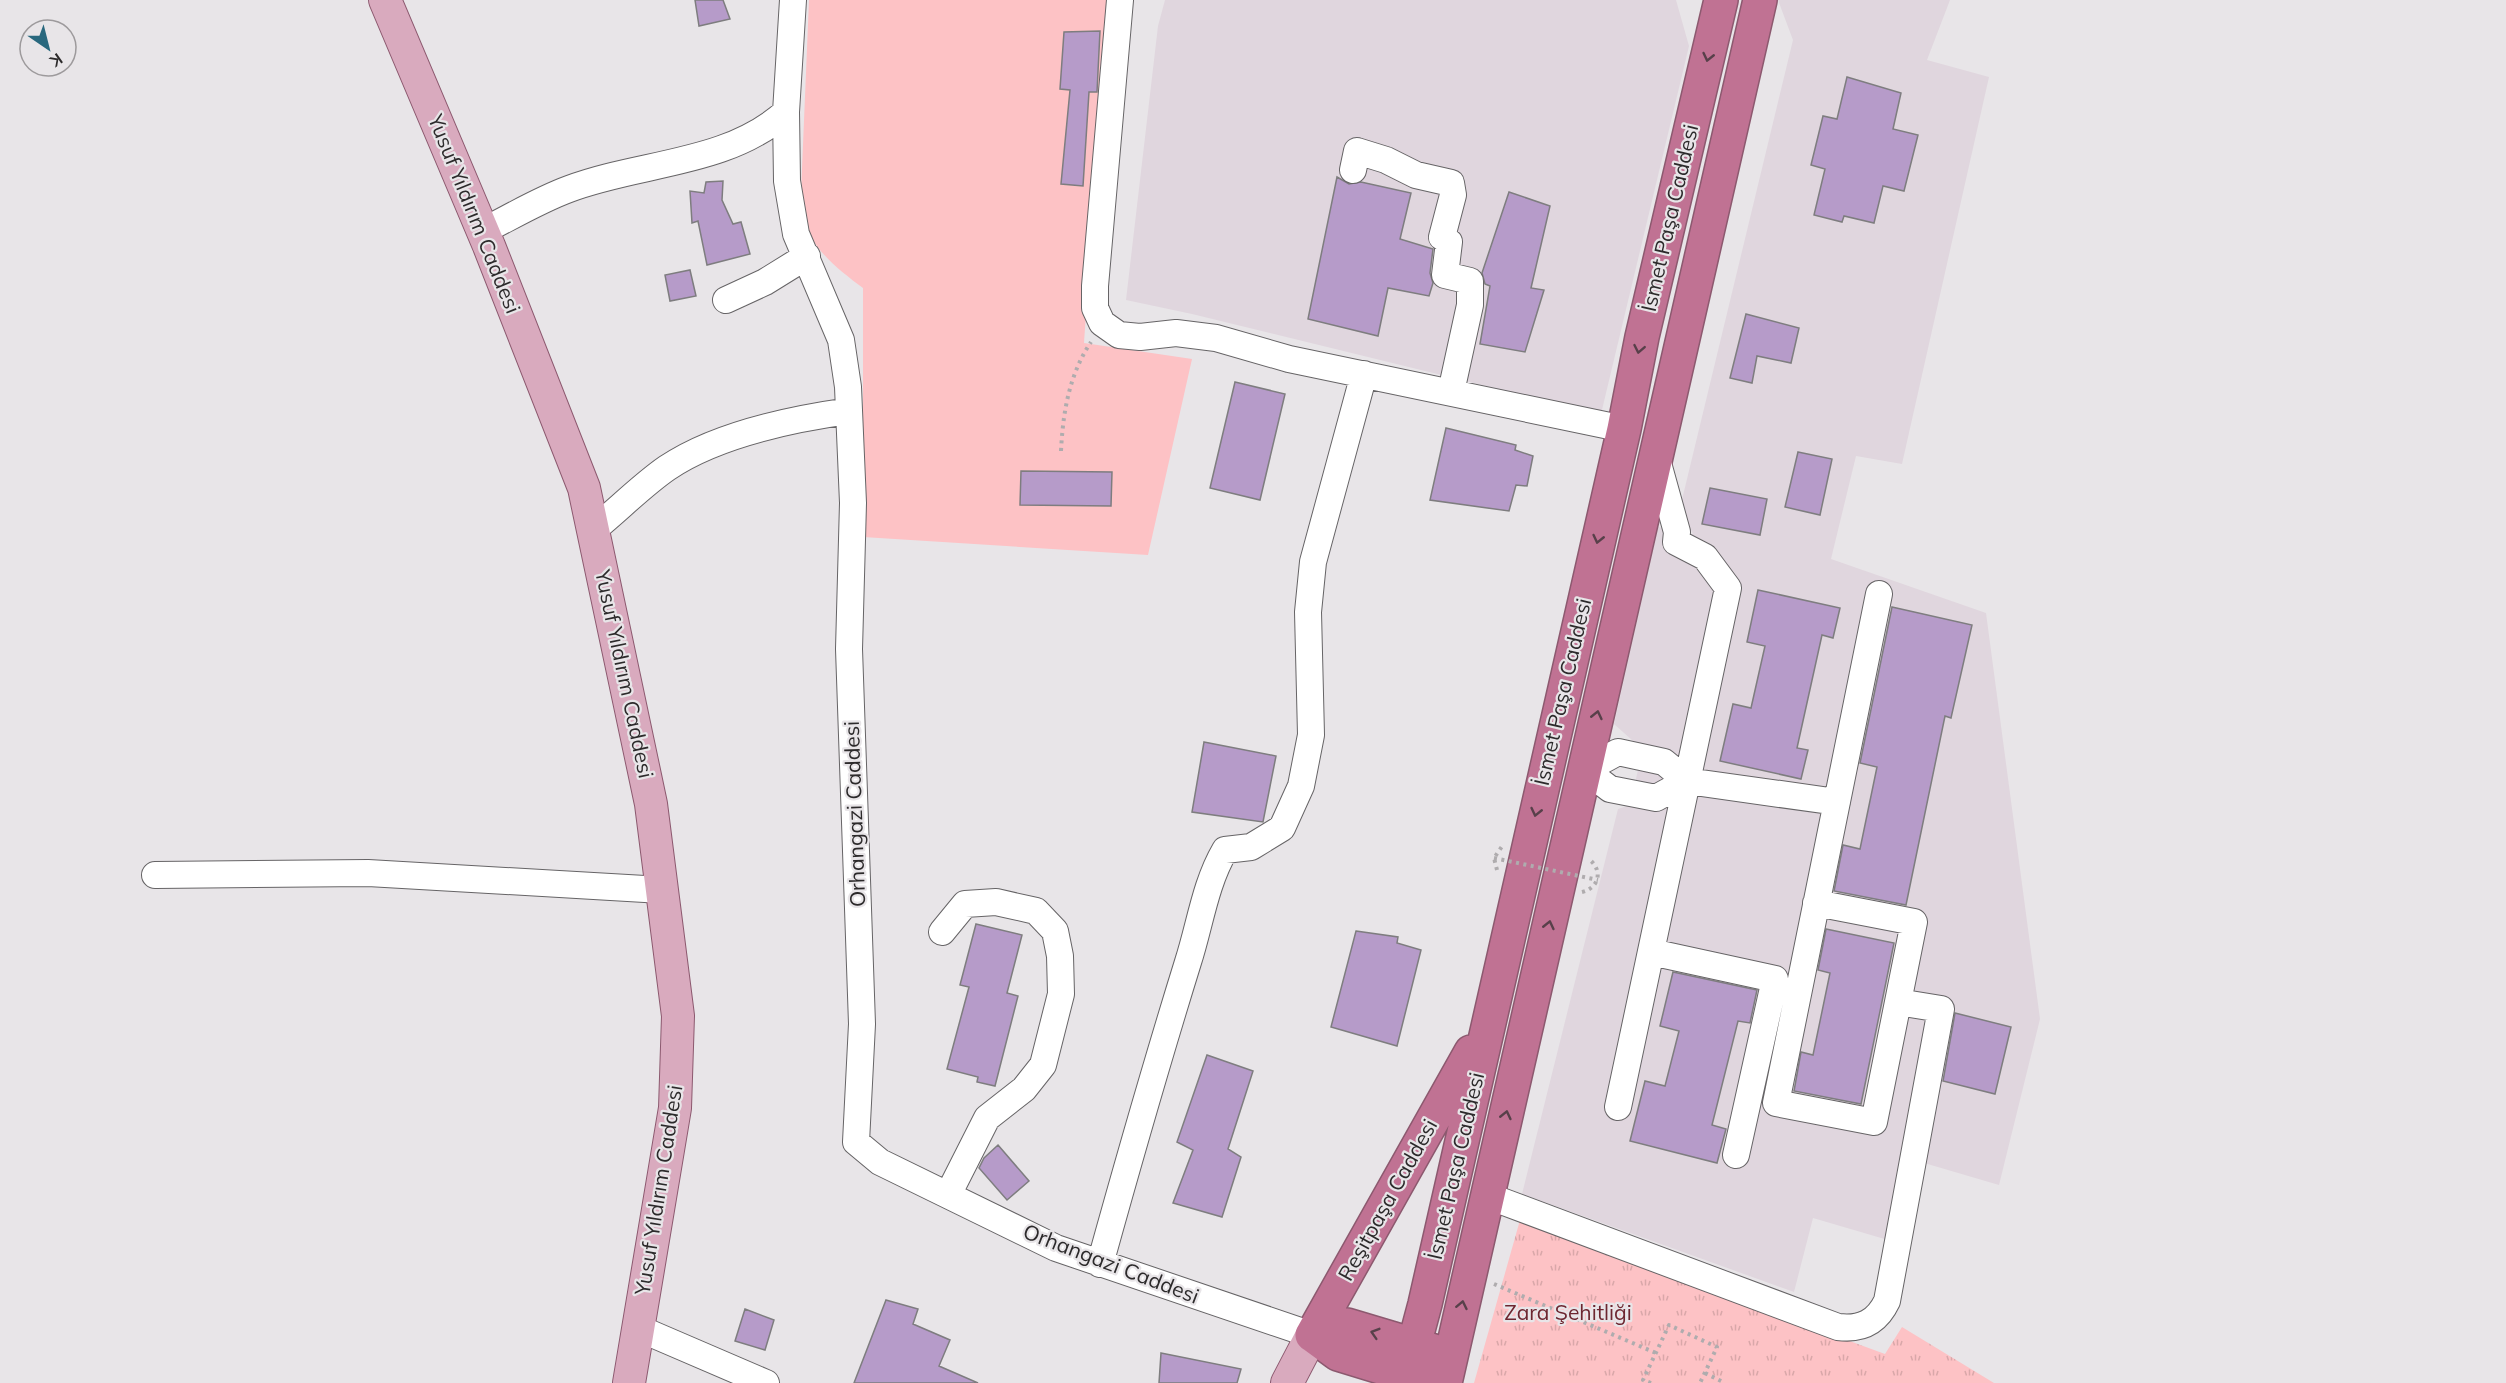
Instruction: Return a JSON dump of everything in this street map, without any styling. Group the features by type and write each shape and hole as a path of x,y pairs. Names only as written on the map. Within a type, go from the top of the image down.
{"highway":[{"name":"İsmet Paşa Caddesi","path":"1415,1371 1490,1018 1624,429 1642,337 1721,0"},
{"name":"İsmet Paşa Caddesi","path":"1448,1369 1760,0"},
{"name":"Reşitpaşa Caddesi","path":"1312,1335 1490,1018"},
{"path":"1312,1335 1347,1325 1415,1371 1448,1369"}],"main road":[{"name":"Yusuf Yıldırım Caddesi","path":"385,0 483,231 584,488 651,804 678,1016 675,1108 629,1383"},
{"name":"Reşitpaşa Caddesi","path":"1287,1383 1312,1335"}],"street":[{"name":"Orhangazi Caddesi","path":"793,0 786,112 787,181 796,234 841,340 849,411 853,503 849,649 862,1024 856,1142 880,1162 1056,1248 1312,1335"},
{"path":"1120,0 1095,286 1095,308 1102,323 1119,335 1140,337 1176,333 1216,338 1289,359 1624,429"},
{"path":"483,231 569,189 708,153 767,129 786,112"},
{"path":"1353,170 1357,151 1386,160 1416,175 1451,183 1453,195 1442,237 1449,242 1445,275 1470,281 1470,305 1451,392"},
{"path":"726,300 765,282 807,256"},
{"path":"1100,1264 1141,1112 1192,949 1214,868 1225,850 1251,847 1282,828 1301,786 1311,735 1308,612 1313,562 1364,374"},
{"path":"593,530 668,468 720,443 804,417 849,411"},
{"path":"1618,1107 1728,588 1705,556 1676,542 1677,532 1656,456"},
{"path":"1816,903 1914,922 1874,1122 1776,1103 1816,903 1879,594"},
{"path":"1687,782 1656,798 1610,789 1585,770 1618,752 1664,762 1687,782 1837,802"},
{"path":"155,875 368,873 662,890"},
{"path":"942,932 965,904 996,902 1036,910 1055,931 1061,965 1061,994 1043,1065 1024,1089 987,1118 948,1195"},
{"path":"1651,952 1775,979 1736,1155"},
{"path":"1488,1196 1838,1327 1848,1329 1868,1324 1876,1318 1887,1301 1941,1009 1898,1002"},
{"path":"638,1328 766,1383"}],"path":[{"path":"1061,451 1063,416 1076,364 1102,323"},
{"path":"1494,858 1598,880"},
{"path":"1576,891 1587,891 1598,880 1598,869 1586,859"},
{"path":"1469,1273 1656,1353"},
{"path":"1651,1383 1643,1380 1669,1325 1717,1347 1700,1383"},
{"path":"1705,1373 1725,1383"}],"shaded area":[{"path":"1165,0 1676,0 1689,46 1601,414 1126,300 1158,26"},
{"path":"1778,0 1950,0 1927,60 1989,77 1902,464 1856,456 1831,559 1986,613 2040,1019 1999,1185 1914,1160 1888,1240 1813,1218 1794,1292 1522,1194 1618,809 1630,805 1641,757 1642,749 1614,724 1658,527 1693,534 1680,508 1793,40"}],"green space":[{"path":"809,0 1107,0 1084,343 1192,359 1148,555 863,537 863,288 821,251 808,232 802,211"},
{"name":"Zara Şehitliği","path":"1520,1220 1885,1354 1902,1327 1994,1383 1474,1383"}],"building":[{"path":"695,0 723,0 730,19 699,26"},
{"path":"1100,31 1097,92 1089,92 1083,186 1061,184 1070,90 1060,89 1064,32"},
{"path":"1847,77 1901,93 1893,129 1918,135 1904,191 1883,186 1874,223 1844,216 1842,222 1814,215 1825,169 1811,165 1823,116 1837,119"},
{"path":"1337,177 1349,184 1361,182 1411,193 1400,239 1433,249 1430,273 1433,283 1429,296 1388,288 1378,336 1308,319"},
{"path":"723,181 722,200 733,224 741,222 750,254 707,265 698,221 692,223 690,191 704,193 706,182"},
{"path":"1509,192 1550,206 1531,288 1544,290 1525,352 1480,344 1490,286 1485,284 1482,273"},
{"path":"690,270 696,296 670,301 665,275"},
{"path":"1746,314 1799,328 1791,363 1757,356 1752,383 1730,378"},
{"path":"1235,382 1285,394 1260,500 1210,488"},
{"path":"1446,428 1516,445 1515,450 1533,456 1527,486 1516,485 1509,511 1430,500"},
{"path":"1798,452 1832,459 1820,515 1785,507"},
{"path":"1021,471 1112,472 1111,506 1020,505"},
{"path":"1710,488 1767,499 1760,535 1702,524"},
{"path":"1758,590 1840,608 1833,638 1822,635 1797,748 1808,750 1801,779 1720,761 1733,704 1751,708 1765,646 1747,642"},
{"path":"1892,607 1972,625 1951,718 1945,716 1906,905 1834,891 1843,845 1860,849 1877,767 1860,763"},
{"path":"1204,742 1276,756 1263,822 1192,812"},
{"path":"976,924 1022,935 1007,993 1018,996 995,1086 977,1082 978,1077 947,1069 969,987 960,985"},
{"path":"1826,929 1894,943 1861,1104 1794,1091 1801,1052 1813,1055 1830,973 1818,970"},
{"path":"1356,931 1398,937 1397,943 1421,950 1397,1046 1331,1027"},
{"path":"1673,972 1757,990 1750,1023 1738,1021 1712,1125 1726,1129 1717,1163 1630,1141 1645,1081 1665,1086 1679,1031 1660,1026"},
{"path":"1955,1013 2011,1027 1995,1094 1943,1081"},
{"path":"1207,1055 1253,1071 1228,1149 1241,1157 1222,1217 1173,1203 1193,1150 1177,1142"},
{"path":"998,1145 1029,1181 1007,1200 979,1168 984,1158"},
{"path":"886,1300 918,1309 913,1324 950,1340 939,1366 978,1383 854,1383"},
{"path":"745,1309 774,1320 765,1350 735,1341"},
{"path":"1161,1353 1241,1369 1237,1383 1159,1383"}]}
